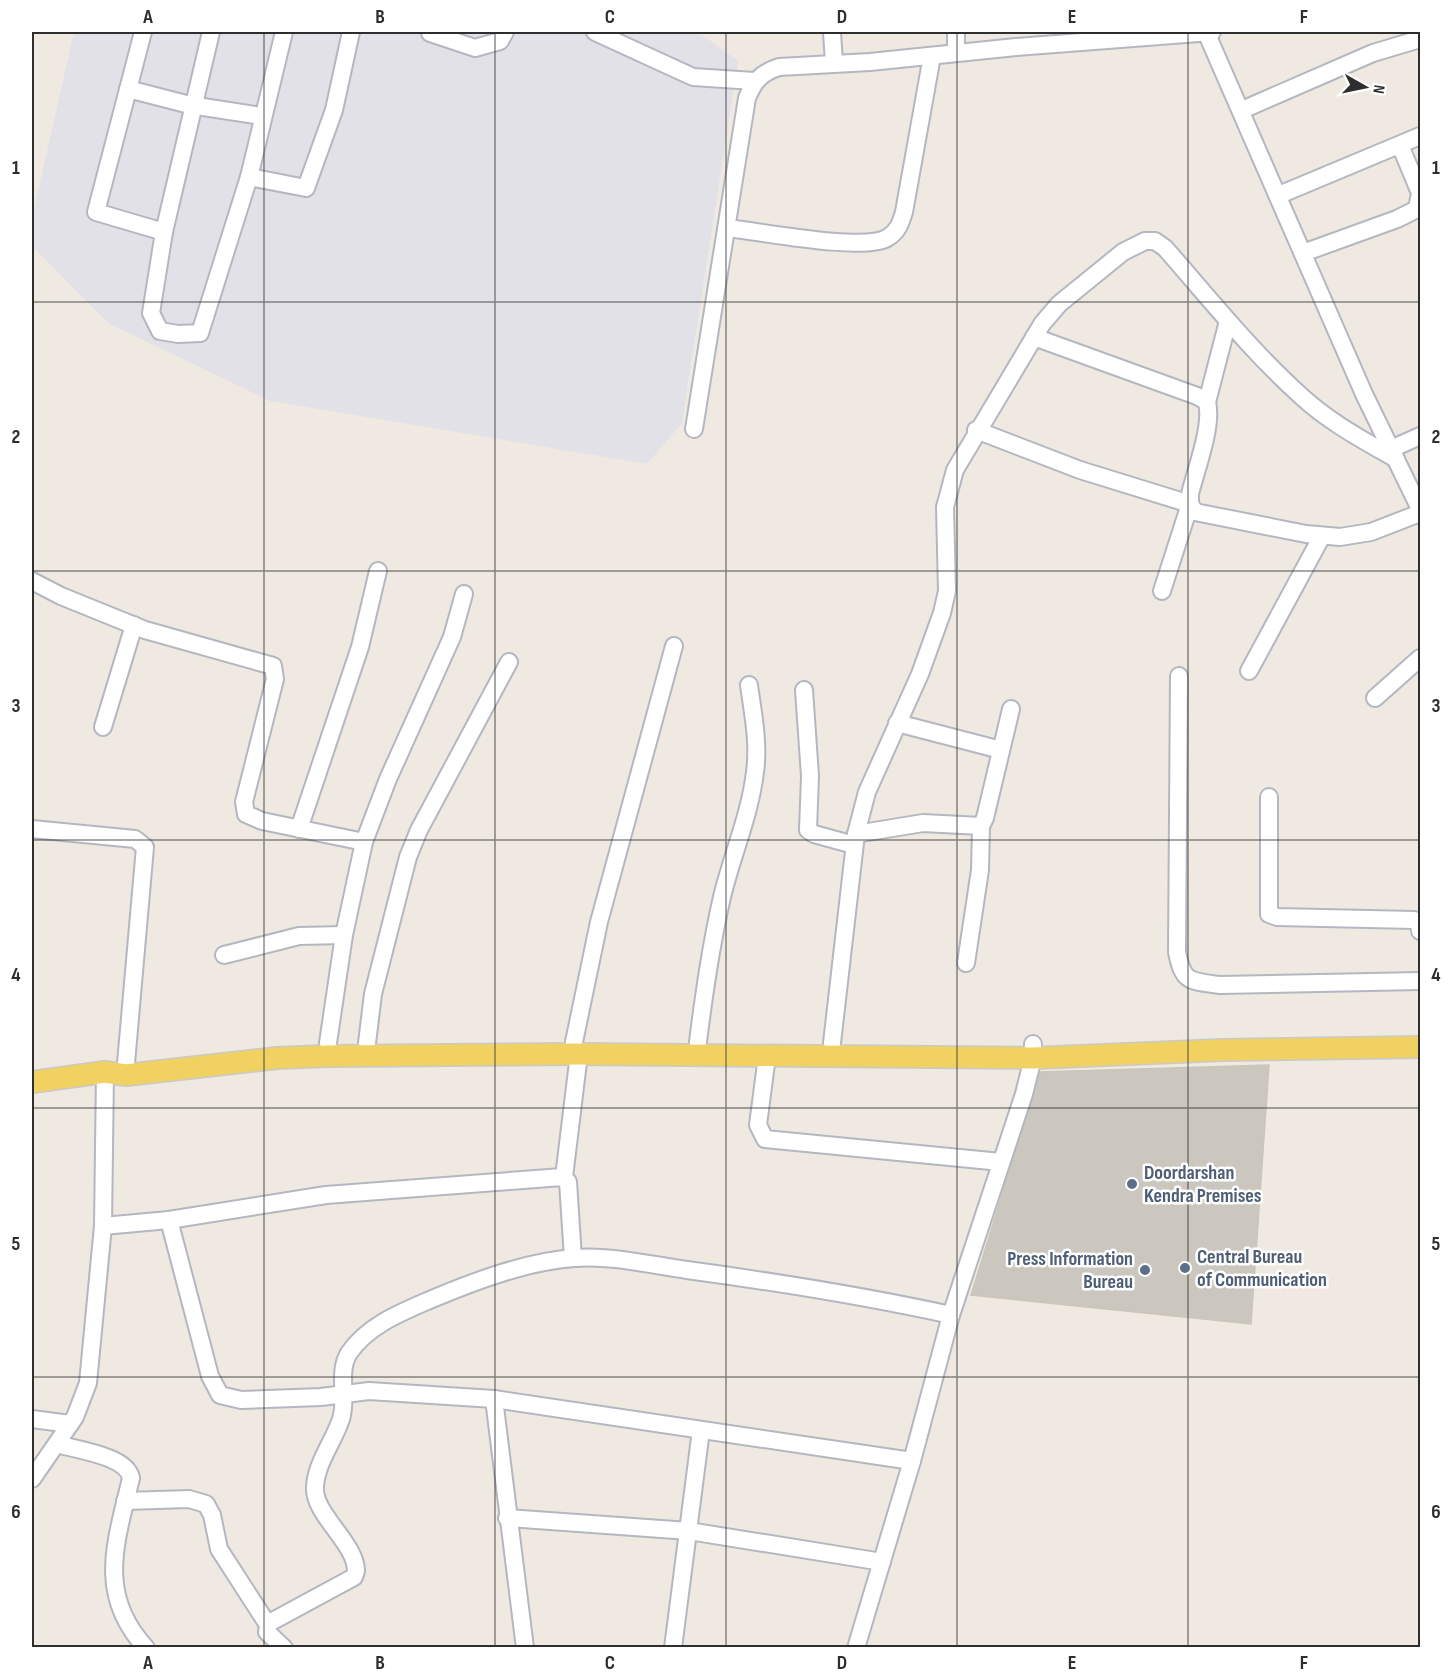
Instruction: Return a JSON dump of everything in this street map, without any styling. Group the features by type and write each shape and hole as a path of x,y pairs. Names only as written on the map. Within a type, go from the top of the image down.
{"main road":[{"path":"105,1072 126,1075 287,1058 698,1042 832,1043 1033,1051 1420,1034"},
{"path":"32,1082 105,1072 126,1063 230,1049 328,1043 577,1048 767,1056 1420,1047"}],"street":[{"path":"143,32 96,212 164,232"},
{"path":"211,32 196,105 164,232 151,313 160,331 178,334 200,333 249,177 284,32"},
{"path":"249,177 306,188 334,110 351,32"},
{"path":"429,32 475,48 500,41 505,32"},
{"path":"595,32 693,77 754,81"},
{"path":"832,32 834,63"},
{"path":"956,32 956,53"},
{"path":"694,429 747,98 754,81 767,71 779,67 1208,32 1420,511 1371,532 1340,537 1322,536 1202,515 1195,512 1190,504 1080,470 976,430"},
{"path":"1242,110 1373,53 1420,39"},
{"path":"727,228 846,242 872,242 887,239 899,227 904,212 932,56"},
{"path":"128,89 196,105 262,116"},
{"path":"1279,195 1420,136"},
{"path":"1304,253 1397,219 1417,209 1420,192 1400,145"},
{"path":"832,1043 855,839 867,792 942,613 947,591 947,494 955,470 976,430 1034,337 1059,304 1123,252 1145,241 1155,241 1165,248 1228,321 1300,396 1339,425 1393,454"},
{"path":"1162,591 1190,504 1207,425 1207,402 1228,321"},
{"path":"1034,337 1197,396 1207,402"},
{"path":"1393,454 1420,436"},
{"path":"1249,670 1322,536"},
{"path":"299,830 360,647 378,571"},
{"path":"32,581 61,596 134,625 273,666 275,680 244,808 246,814 262,821 299,830 364,842"},
{"path":"328,1043 344,935 364,842 384,788 452,637 464,594"},
{"path":"103,727 134,625"},
{"path":"573,1258 568,1182 564,1177 577,1048 599,922 674,646"},
{"path":"1375,698 1420,658"},
{"path":"367,1043 372,994 408,857 419,830 509,662"},
{"path":"1179,676 1177,952 1184,976 1192,982 1220,985 1420,981"},
{"path":"698,1042 711,951 722,896 752,796 757,746 749,685"},
{"path":"804,690 810,776 808,830 814,834 855,839 923,823 981,826"},
{"path":"966,963 980,870 981,826 985,818 1011,709"},
{"path":"897,723 1001,750"},
{"path":"1269,797 1269,914 1277,917 1420,925"},
{"path":"32,829 135,839 144,847 126,1063"},
{"path":"224,955 291,938 344,935"},
{"path":"856,1647 912,1461 951,1315 1024,1094 1033,1051"},
{"path":"767,1056 758,1125 765,1139 1001,1162"},
{"path":"32,1479 70,1424 81,1405 88,1383 103,1226 105,1072"},
{"path":"103,1226 169,1220 326,1195 564,1177"},
{"path":"169,1220 210,1376 220,1395 241,1400 399,1391 494,1399 912,1461"},
{"path":"268,1625 354,1577 356,1571 351,1554 316,1497 317,1473 340,1422 345,1393 343,1373 348,1355 369,1333 392,1316 469,1284 573,1258 603,1258 826,1289 951,1315"},
{"path":"494,1399 507,1518 525,1647"},
{"path":"32,1419 70,1424"},
{"path":"673,1647 701,1430"},
{"path":"57,1444 109,1458 126,1467 131,1478 116,1543 116,1599 123,1618 146,1647"},
{"path":"125,1501 189,1499 206,1504 212,1515 219,1549 262,1620 268,1625"},
{"path":"507,1518 689,1530 882,1562"},
{"path":"268,1625 267,1632 284,1647"}],"shaded area":[{"path":"74,32 698,32 738,61 682,423 647,464 270,401 108,323 32,246 32,218"}],"building":[{"name":"Doordarshan Kendra Premises","path":"1269,1065 1251,1324 971,1295 1040,1072"}],"place":[{"name":"Doordarshan Kendra Premises","path":"1132,1184"},
{"name":"Central Bureau of Communication","path":"1185,1268"},
{"name":"Press Information Bureau","path":"1145,1270"}]}
